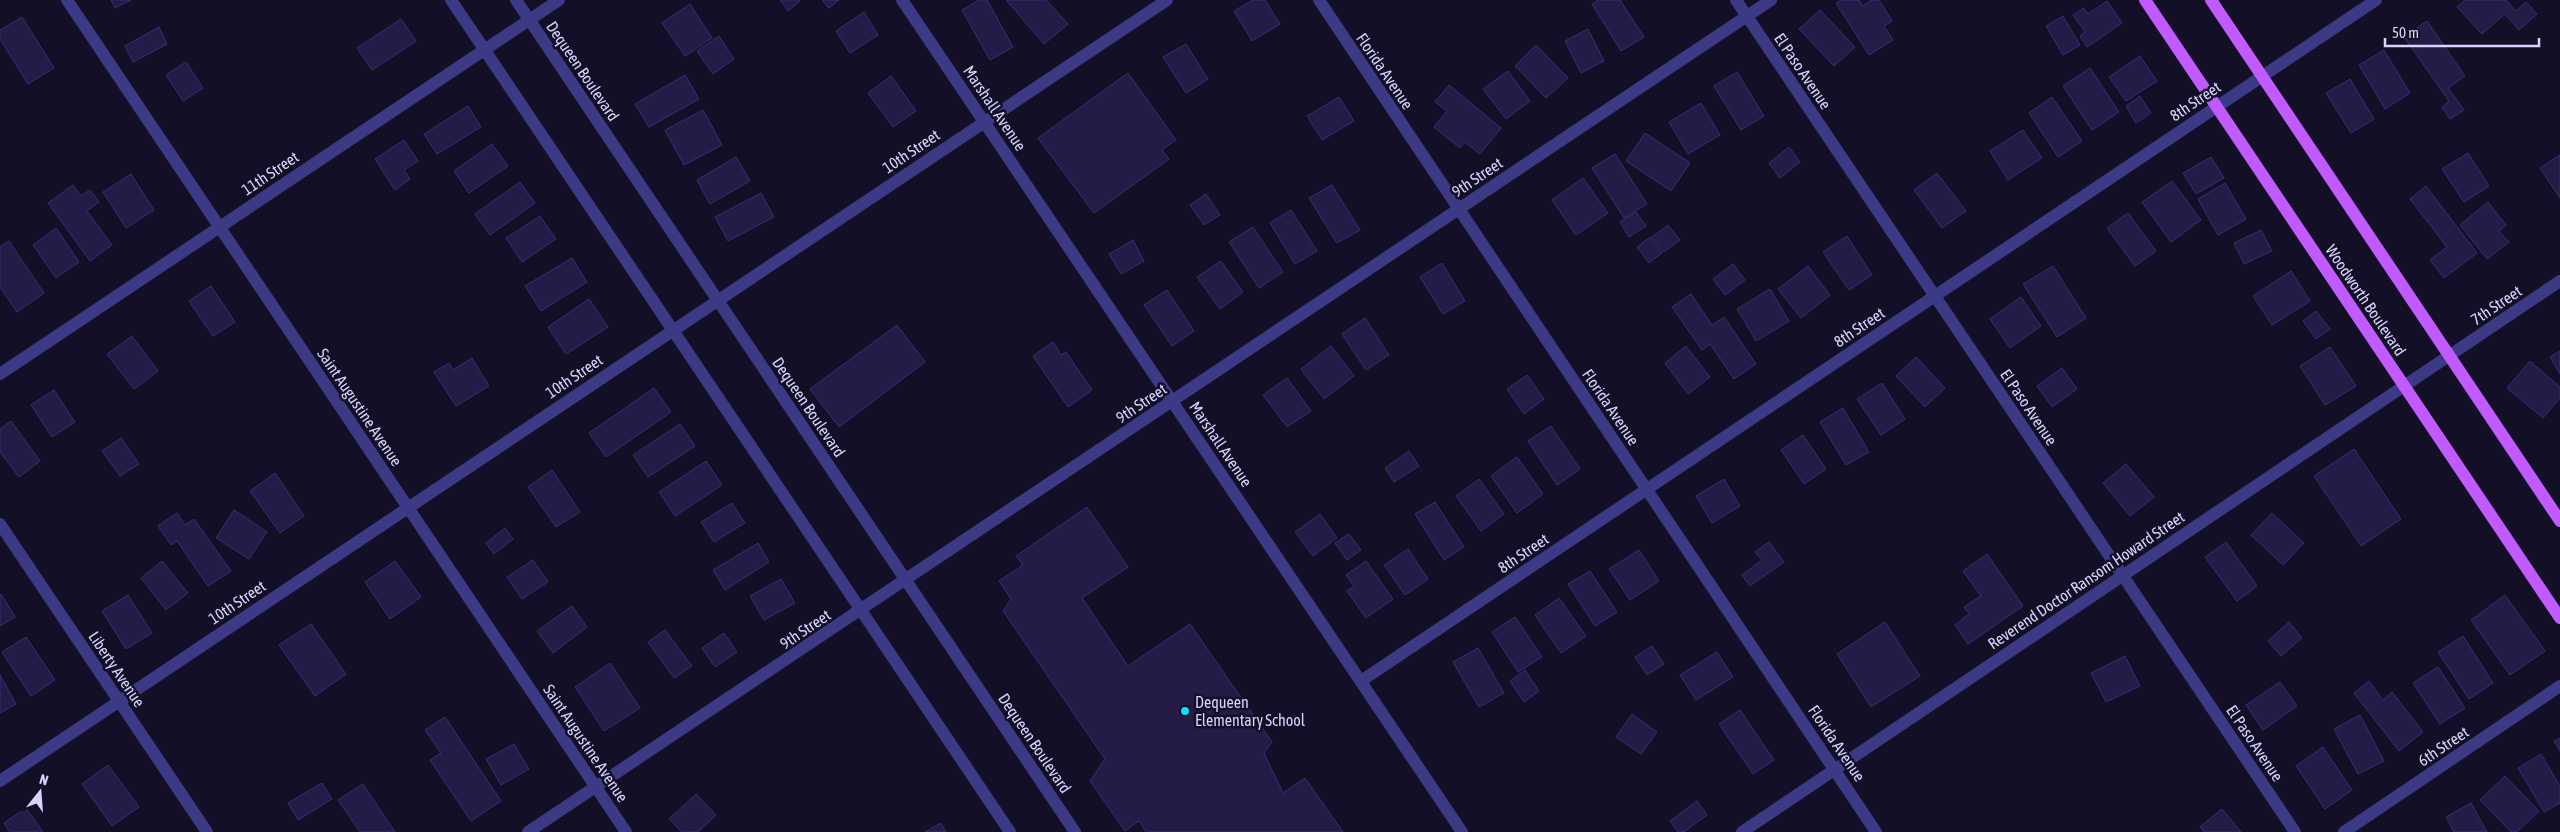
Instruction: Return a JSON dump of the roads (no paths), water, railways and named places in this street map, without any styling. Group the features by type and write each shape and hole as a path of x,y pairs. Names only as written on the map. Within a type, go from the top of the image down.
{"main road":[{"name":"Woodworth Boulevard","path":"2145,0 2560,618"},
{"path":"2210,0 2560,521"}],"street":[{"name":"Saint Augustine Avenue","path":"67,0 626,832"},
{"path":"452,0 1010,832"},
{"name":"Dequeen Boulevard","path":"516,0 1075,832"},
{"name":"11th Street","path":"0,374 559,0"},
{"name":"Marshall Avenue","path":"902,0 1462,832"},
{"name":"10th Street","path":"0,781 1167,0"},
{"name":"Florida Avenue","path":"1318,0 1876,832"},
{"name":"El Paso Avenue","path":"1736,0 2295,832"},
{"name":"9th Street","path":"528,832 906,581 1772,0"},
{"name":"8th Street","path":"1361,681 2376,0"},
{"name":"7th Street","path":"2449,356 2560,281"},
{"name":"Reverend Doctor Ransom Howard Street","path":"1742,832 2449,356"},
{"name":"Liberty Avenue","path":"0,524 207,832"},
{"name":"6th Street","path":"2344,832 2560,686"}],"place":[{"name":"Dequeen Elementary School","path":"1185,711"}]}
